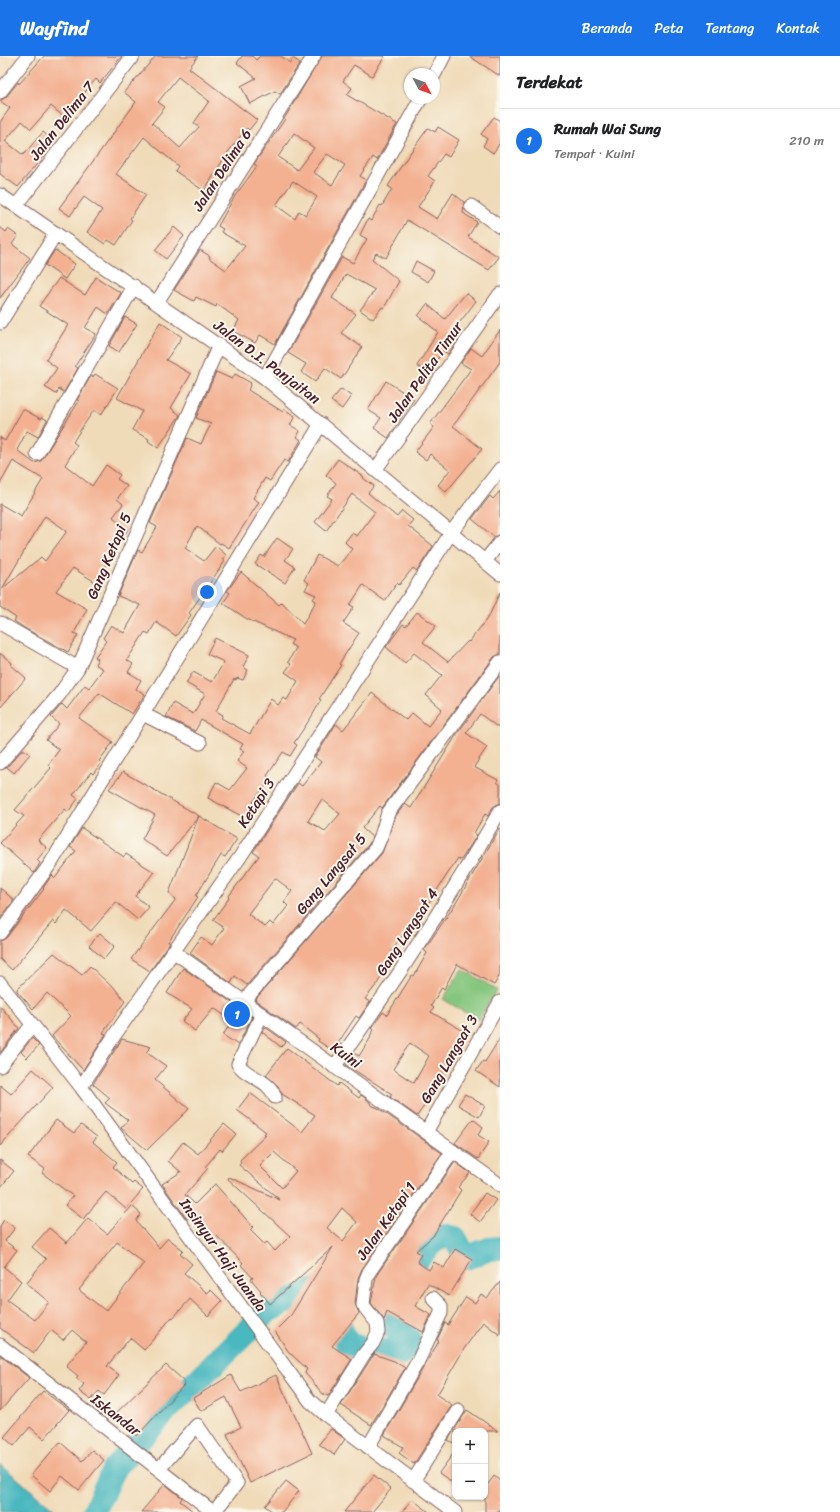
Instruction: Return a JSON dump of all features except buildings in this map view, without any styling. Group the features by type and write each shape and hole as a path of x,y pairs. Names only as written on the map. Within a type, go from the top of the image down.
{"street":[{"path":"0,92 28,56"},
{"name":"Jalan Delima 7","path":"16,206 133,56"},
{"name":"Jalan Delima 6","path":"157,302 314,56"},
{"path":"438,68 444,56"},
{"path":"266,378 418,104"},
{"name":"Jalan D.I. Panjaitan","path":"0,195 266,378 500,574"},
{"path":"471,206 500,227"},
{"path":"0,323 56,233"},
{"path":"37,454 134,286"},
{"name":"Jalan Pelita Timur","path":"376,469 500,294"},
{"name":"Gang Ketapi 5","path":"0,763 59,695 78,668 220,345"},
{"path":"0,933 43,875 321,424"},
{"name":"Ketapi 3","path":"81,1087 173,950 240,857 451,533 500,469"},
{"path":"485,561 500,542"},
{"path":"0,623 78,668"},
{"name":"Gang Langsat 5","path":"244,1001 376,848 382,836 388,813 500,662"},
{"path":"143,714 200,743"},
{"name":"Gang Langsat 4","path":"334,1067 395,980 438,914 500,811"},
{"name":"Kuini","path":"173,950 500,1185"},
{"name":"Insinyur Haji Juanda","path":"0,983 81,1087 305,1395 326,1415 454,1512"},
{"name":"Gang Langsat 3","path":"426,1132 500,1002"},
{"path":"262,1014 238,1064 269,1086 275,1097"},
{"path":"0,1066 32,1025"},
{"name":"Jalan Ketapi 1","path":"326,1415 364,1354 373,1343 378,1327 375,1320 363,1307 366,1278 453,1151"},
{"path":"368,1446 418,1361 442,1313 441,1306 433,1298"},
{"name":"Iskandar","path":"0,1345 213,1512"},
{"path":"414,1481 458,1410"},
{"path":"154,1465 197,1425 236,1483 213,1512"}],"green space":[{"path":"462,969 497,990 478,1020 443,999"}],"water":[{"path":"0,1464 57,1512 0,1512"}],"waterway":[{"path":"94,1512 113,1470 164,1413 269,1310 311,1291 332,1307 348,1345 401,1353 410,1346 409,1339 390,1325 388,1316 410,1271 425,1251 444,1235 455,1238 466,1258 489,1249 500,1248"}],"place":[{"name":"Rumah Wai Sung","path":"237,1014"}]}
